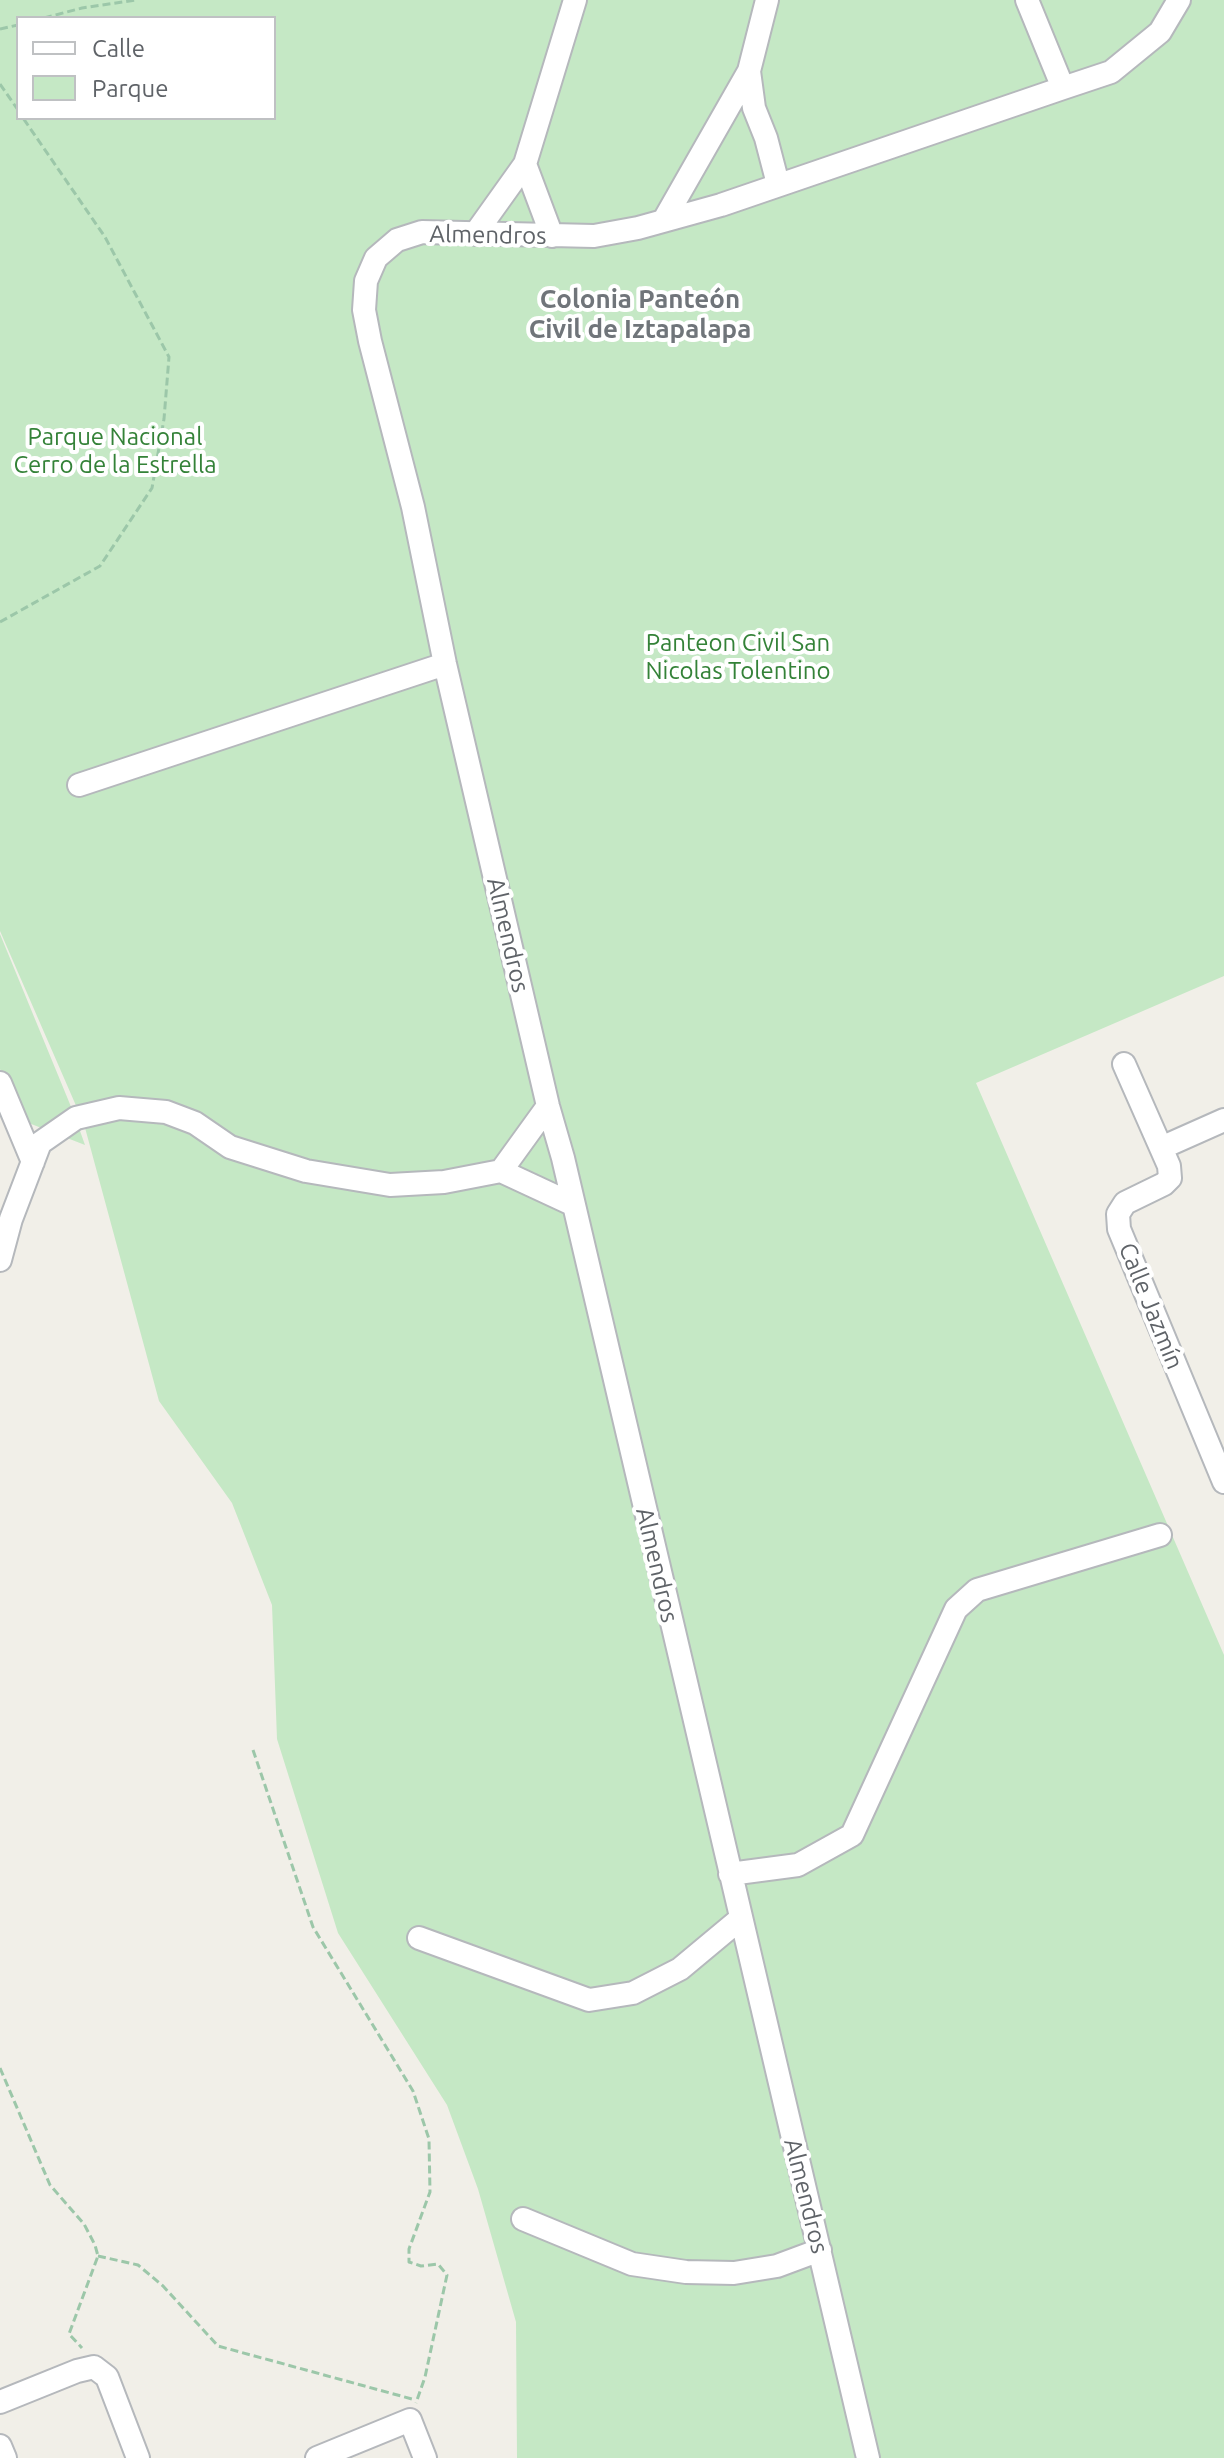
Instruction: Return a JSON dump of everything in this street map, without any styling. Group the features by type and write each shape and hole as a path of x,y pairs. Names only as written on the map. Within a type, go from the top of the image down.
{"street":[{"path":"475,234 525,164 575,0"},
{"path":"664,220 749,71 767,0"},
{"path":"1027,0 1063,88"},
{"name":"Almendros","path":"868,2458 445,664 413,507 364,310 366,281 376,258 397,240 422,232 594,236 664,220 721,205 1111,72 1160,32 1179,0"},
{"path":"749,71 754,108 766,138 778,184"},
{"path":"525,164 552,236"},
{"path":"79,785 445,664"},
{"name":"Calle Jazmín","path":"1124,1064 1169,1166 1170,1178 1125,1203 1118,1214 1119,1229 1224,1482"},
{"path":"0,1083 7,1117 33,1162"},
{"path":"501,1171 548,1106"},
{"path":"0,1260 6,1221 40,1143 76,1118 119,1108 166,1112 195,1123 230,1147 306,1171 390,1185 444,1182 501,1171 572,1204"},
{"path":"1161,1148 1224,1120"},
{"path":"730,1874 798,1865 852,1835 956,1609 977,1590 1160,1535"},
{"path":"419,1938 589,2000 633,1993 680,1969 740,1919"},
{"path":"523,2219 632,2264 686,2272 734,2273 777,2266 820,2250"},
{"path":"0,2402 94,2367 107,2377 138,2458"},
{"path":"317,2458 413,2410 425,2458"},
{"path":"0,2446 5,2458"}],"path":[{"path":"52,16 136,0"},
{"path":"0,84 16,107"},
{"path":"0,622 100,566 152,488 164,419 169,357 105,237 24,120"},
{"path":"98,2256 138,2265 163,2286 218,2346 413,2410 425,2377 447,2275 438,2264 421,2266 409,2262 409,2249 430,2192 429,2139 413,2091 313,1927 253,1750"},
{"path":"0,2068 50,2185 84,2224 98,2256 69,2334 92,2356 94,2367"}],"green space":[{"name":"Panteon Civil San Nicolas Tolentino","path":"0,0 1224,0 1224,976 976,1083 1224,1655 1224,2458 517,2458 516,2322 478,2189 447,2105 338,1933 277,1739 272,1605 232,1503 159,1401 84,1124 0,931"},
{"path":"0,934 85,1145 21,1120 0,1069"}],"district":[{"name":"Colonia Panteón Civil de Iztapalapa","path":"640,314"}],"park label":[{"name":"Parque Nacional Cerro de la Estrella","path":"115,451"}]}
